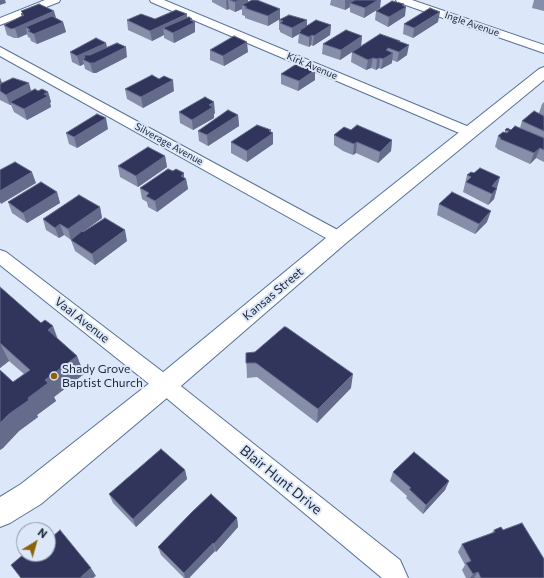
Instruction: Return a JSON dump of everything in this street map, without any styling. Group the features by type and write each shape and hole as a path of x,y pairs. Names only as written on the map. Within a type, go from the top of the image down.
{"street":[{"path":"0,22 56,0"},
{"name":"Kirk Avenue","path":"155,0 469,132"},
{"name":"Ingle Avenue","path":"401,0 544,49"},
{"name":"Silverage Avenue","path":"0,51 339,238"},
{"name":"Kansas Street","path":"0,513 31,494 339,238 544,72"},
{"name":"Vaal Avenue","path":"0,256 164,385"},
{"name":"Blair Hunt Drive","path":"164,385 391,569 396,578"}],"building":[{"path":"252,0 257,0 280,9 268,16 245,8 247,7 242,5"},
{"path":"355,0 378,0 365,8 350,3"},
{"path":"392,1 404,4 402,5 406,7 389,17 376,11"},
{"path":"39,4 54,11 15,28 11,29 4,25 24,15 21,14 23,13 21,11"},
{"path":"430,8 440,12 414,28 404,24"},
{"path":"176,10 187,14 150,31 127,20 141,14 155,19"},
{"path":"289,15 307,20 292,28 280,23 283,21 279,20"},
{"path":"52,16 63,22 34,34 28,31 30,30 26,27"},
{"path":"189,17 192,19 190,20 195,22 173,33 163,28"},
{"path":"316,20 331,25 314,36 312,35 309,37 299,33 301,31 299,31"},
{"path":"346,30 362,36 341,50 323,44"},
{"path":"380,34 409,45 399,52 388,48 386,50 393,53 383,59 373,58 368,60 352,52"},
{"path":"234,36 247,42 223,56 210,50"},
{"path":"96,38 106,43 77,56 70,52"},
{"path":"117,43 126,47 94,63 90,63 82,59 85,58 84,55 90,55"},
{"path":"298,63 315,70 299,81 281,74"},
{"path":"152,75 159,79 164,76 173,80 141,97 125,89"},
{"path":"13,78 29,83 6,95 0,91 0,84"},
{"path":"35,89 38,91 42,89 48,92 44,94 48,96 24,109 10,102"},
{"path":"205,97 214,102 209,105 213,107 192,120 179,112"},
{"path":"228,110 238,115 207,135 198,131"},
{"path":"534,111 544,116 544,131 522,121"},
{"path":"97,114 106,118 74,137 66,133"},
{"path":"257,125 271,130 269,131 273,133 247,151 231,142"},
{"path":"357,125 392,140 380,152 357,142 354,144 334,135 344,127 351,130"},
{"path":"515,126 544,138 544,150 540,148 534,153 500,139 501,138 498,136 503,132 507,133 509,131 505,130 507,128 511,130"},
{"path":"148,147 165,156 136,176 118,166"},
{"path":"15,162 32,172 0,191 0,170"},
{"path":"480,168 500,177 492,186 497,188 492,194 466,182 471,177 467,175 471,172 474,173"},
{"path":"168,169 173,171 176,169 184,173 181,176 186,179 155,201 146,196 149,193 140,188"},
{"path":"41,182 57,192 23,213 8,202"},
{"path":"452,192 491,211 479,224 439,204"},
{"path":"79,195 100,207 68,229 60,224 55,228 43,219"},
{"path":"105,218 125,230 92,254 71,240 82,231 83,232"},
{"path":"0,287 41,323 45,320 53,326 48,330 77,356 45,380 48,383 28,398 29,400 9,414 0,423 0,370 13,382 30,370 0,343"},
{"path":"284,327 353,374 318,409 256,363 246,363 246,353 255,352"},
{"path":"161,449 185,470 133,519 109,494"},
{"path":"414,452 449,481 426,505 409,489 411,488 393,472"},
{"path":"211,494 237,518 214,544 213,543 184,573 158,547"},
{"path":"522,523 544,559 544,578 481,578 478,572 473,574 466,563 471,561 462,544 495,532 494,530 501,527 503,530"},
{"path":"60,530 91,568 80,578 21,578 11,565 16,561 16,562 56,562 56,534"}],"place":[{"name":"Shady Grove Baptist Church","path":"54,376"}]}
